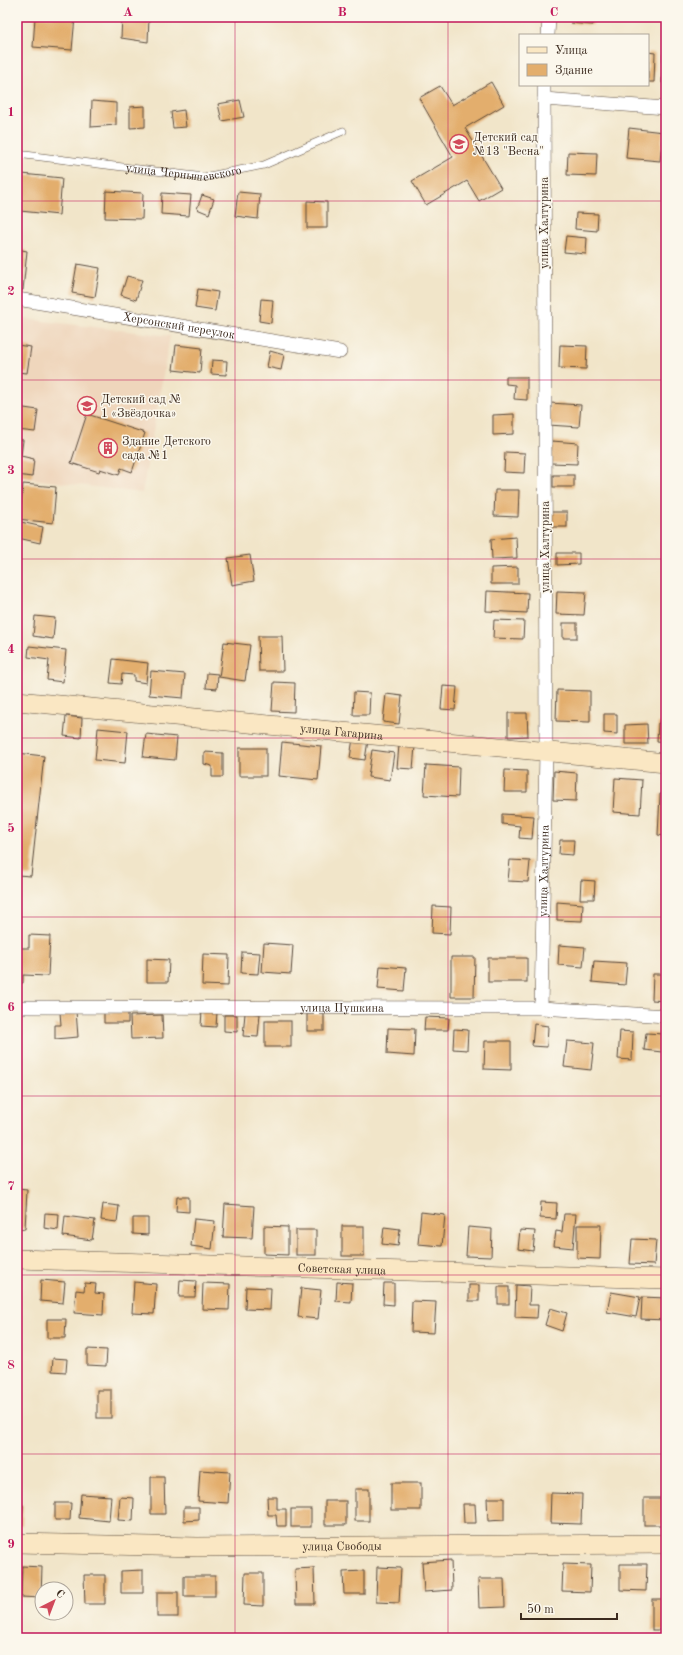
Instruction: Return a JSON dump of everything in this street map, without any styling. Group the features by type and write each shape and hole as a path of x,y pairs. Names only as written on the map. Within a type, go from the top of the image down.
{"street":[{"path":"548,34 549,17"},
{"name":"улица Халтурина","path":"541,1008 546,751 544,86"},
{"path":"544,99 666,108"},
{"name":"Херсонский переулок","path":"17,299 340,352"},
{"name":"улица Гагарина","path":"17,700 666,763"},
{"name":"улица Пушкина","path":"17,1007 541,1008 666,1016"},
{"name":"Советская улица","path":"17,1259 666,1279"},
{"name":"улица Свободы","path":"17,1543 197,1547 666,1544"}],"lane":[{"name":"улица Чернышевского","path":"17,154 204,176 264,165 343,131"}],"shaded area":[{"name":"Детский сад № 1 «Звёздочка»","path":"17,318 170,336 142,493 17,477"}],"building":[{"path":"35,17 75,17 72,50 33,47"},
{"path":"122,17 149,17 148,42 121,38"},
{"path":"572,17 593,17 593,25 571,23"},
{"path":"649,52 655,53 654,82 649,82"},
{"path":"663,54 666,54 666,83 662,83"},
{"path":"491,82 504,105 465,128 501,188 479,201 467,181 426,205 412,181 453,157 419,98 440,86 452,105"},
{"path":"240,100 244,117 222,121 218,104"},
{"path":"92,101 116,103 116,125 91,127"},
{"path":"145,106 145,127 130,128 130,107"},
{"path":"184,110 186,127 173,128 171,112"},
{"path":"629,128 663,132 660,161 626,158"},
{"path":"568,152 597,153 596,176 567,175"},
{"path":"22,174 62,178 59,215 20,211"},
{"path":"106,191 143,193 142,219 105,218"},
{"path":"238,192 260,194 258,219 235,216"},
{"path":"162,193 191,195 189,216 161,214"},
{"path":"202,195 214,199 209,214 197,209"},
{"path":"307,201 327,202 327,228 307,228"},
{"path":"576,213 598,214 597,231 575,229"},
{"path":"566,236 587,238 586,254 564,252"},
{"path":"17,249 27,251 23,290 17,290"},
{"path":"77,264 100,268 95,297 72,293"},
{"path":"127,276 142,280 136,300 121,295"},
{"path":"198,289 218,292 215,311 195,308"},
{"path":"261,299 273,300 271,323 259,321"},
{"path":"17,345 31,347 27,373 17,372"},
{"path":"176,345 202,348 200,373 173,370"},
{"path":"560,345 587,346 586,369 559,368"},
{"path":"270,351 284,355 281,370 267,367"},
{"path":"212,360 227,361 226,375 211,374"},
{"path":"506,377 527,377 527,400 514,399 515,385 506,384"},
{"path":"550,403 581,405 579,427 548,425"},
{"path":"17,407 38,410 35,432 17,430"},
{"name":"Здание Детского сада №1","path":"87,414 145,433 132,472 121,468 119,475 100,469 99,472 71,463"},
{"path":"514,414 514,434 493,435 493,415"},
{"path":"17,439 23,440 21,456 34,459 32,477 17,475"},
{"path":"552,441 578,443 577,464 551,463"},
{"path":"505,452 525,453 524,473 504,472"},
{"path":"553,475 574,475 574,487 553,487"},
{"path":"23,484 56,487 53,523 17,519 17,503 21,504"},
{"path":"495,490 519,490 518,517 494,516"},
{"path":"551,512 567,512 567,527 551,527"},
{"path":"21,522 43,527 40,543 18,538"},
{"path":"516,537 517,558 492,559 491,539"},
{"path":"557,553 579,553 579,564 557,565"},
{"path":"250,555 254,581 232,585 228,558"},
{"path":"518,567 518,584 491,584 491,568"},
{"path":"487,591 528,593 527,613 486,611"},
{"path":"557,591 586,592 584,615 556,614"},
{"path":"35,616 55,618 53,639 33,636"},
{"path":"494,620 524,621 523,639 493,638"},
{"path":"563,623 577,623 577,638 563,638"},
{"path":"258,636 282,636 283,671 259,671"},
{"path":"224,642 250,645 245,681 219,677"},
{"path":"29,646 66,650 63,682 47,680 49,660 28,657"},
{"path":"113,659 148,663 146,683 134,681 134,675 122,674 121,684 110,683"},
{"path":"151,671 185,674 183,698 149,695"},
{"path":"207,673 218,674 217,689 206,688"},
{"path":"274,682 295,683 294,712 272,711"},
{"path":"443,686 457,687 455,710 441,709"},
{"path":"557,690 590,691 590,722 556,721"},
{"path":"354,692 370,693 369,715 353,715"},
{"path":"386,694 402,696 399,724 383,722"},
{"path":"508,713 527,713 528,736 508,737"},
{"path":"604,714 617,714 617,734 604,733"},
{"path":"66,716 82,718 81,738 64,736"},
{"path":"658,723 666,724 666,742 657,741"},
{"path":"647,724 648,744 625,744 625,725"},
{"path":"98,728 128,731 125,763 95,760"},
{"path":"146,734 177,737 175,760 143,757"},
{"path":"353,738 368,740 365,760 350,758"},
{"path":"282,742 321,746 318,780 279,776"},
{"path":"399,745 415,746 413,769 397,768"},
{"path":"239,748 266,748 266,776 239,776"},
{"path":"372,750 394,753 390,780 368,777"},
{"path":"204,752 223,753 223,777 212,777 212,766 204,764"},
{"path":"17,753 44,756 31,876 17,875"},
{"path":"426,765 459,767 458,797 424,795"},
{"path":"505,770 527,771 527,792 504,792"},
{"path":"554,771 577,773 576,801 553,800"},
{"path":"615,778 642,780 640,814 613,812"},
{"path":"660,794 666,794 666,836 658,835"},
{"path":"502,814 534,816 532,839 519,838 520,826 502,824"},
{"path":"560,840 574,840 573,855 559,854"},
{"path":"510,860 530,861 528,882 508,881"},
{"path":"581,880 595,881 594,899 580,899"},
{"path":"557,902 583,904 582,921 557,920"},
{"path":"433,906 451,907 450,934 432,933"},
{"path":"29,935 50,936 48,976 23,975 23,983 17,983 17,948 29,948"},
{"path":"264,943 293,945 291,974 262,972"},
{"path":"559,945 585,947 583,967 558,965"},
{"path":"242,952 260,953 258,974 241,973"},
{"path":"203,954 229,955 228,986 202,985"},
{"path":"451,957 475,957 474,997 451,997"},
{"path":"488,958 527,958 527,982 488,982"},
{"path":"147,959 169,960 168,982 147,982"},
{"path":"594,961 627,963 625,985 592,982"},
{"path":"380,966 406,968 404,991 378,989"},
{"path":"653,974 666,974 666,1001 652,1000"},
{"path":"76,1011 78,1037 55,1039 55,1025 61,1025 60,1012"},
{"path":"202,1011 217,1012 216,1027 201,1026"},
{"path":"128,1012 128,1023 104,1023 104,1013"},
{"path":"245,1013 260,1014 258,1037 243,1036"},
{"path":"307,1014 324,1014 324,1031 307,1031"},
{"path":"162,1015 163,1038 131,1039 130,1016"},
{"path":"224,1015 237,1015 237,1032 224,1031"},
{"path":"425,1017 449,1018 448,1030 424,1030"},
{"path":"265,1021 291,1021 291,1047 265,1047"},
{"path":"534,1024 548,1026 547,1047 532,1046"},
{"path":"388,1028 415,1029 414,1056 387,1054"},
{"path":"454,1029 468,1030 467,1050 453,1049"},
{"path":"620,1031 633,1032 632,1060 618,1059"},
{"path":"646,1033 664,1034 662,1052 644,1050"},
{"path":"485,1041 511,1041 511,1070 484,1069"},
{"path":"567,1041 594,1043 591,1070 564,1067"},
{"path":"17,1189 27,1190 25,1229 17,1228"},
{"path":"177,1197 189,1197 189,1212 176,1211"},
{"path":"541,1202 557,1203 556,1219 540,1218"},
{"path":"103,1204 119,1206 117,1222 101,1220"},
{"path":"225,1204 254,1206 252,1238 223,1237"},
{"path":"421,1212 445,1215 442,1246 418,1244"},
{"path":"45,1213 59,1214 58,1230 44,1228"},
{"path":"564,1214 576,1214 573,1248 554,1246 556,1231 562,1232"},
{"path":"65,1216 95,1220 92,1240 63,1236"},
{"path":"133,1218 148,1218 148,1235 133,1234"},
{"path":"194,1219 215,1221 212,1249 191,1246"},
{"path":"577,1225 601,1225 600,1259 577,1258"},
{"path":"264,1226 288,1227 288,1255 264,1254"},
{"path":"342,1226 364,1226 364,1256 342,1256"},
{"path":"384,1227 400,1229 398,1246 382,1244"},
{"path":"468,1227 492,1229 491,1257 466,1256"},
{"path":"296,1230 316,1230 316,1255 296,1255"},
{"path":"520,1230 535,1231 533,1251 518,1249"},
{"path":"632,1239 656,1240 654,1265 630,1264"},
{"path":"41,1280 65,1282 63,1303 40,1301"},
{"path":"180,1280 196,1281 195,1297 179,1297"},
{"path":"134,1282 156,1284 154,1314 132,1313"},
{"path":"337,1282 352,1283 351,1302 336,1301"},
{"path":"85,1283 96,1284 95,1293 104,1294 103,1315 74,1313 76,1290 84,1291"},
{"path":"203,1283 230,1284 229,1310 202,1309"},
{"path":"384,1283 394,1283 394,1305 383,1304"},
{"path":"469,1285 479,1285 479,1301 469,1301"},
{"path":"516,1285 530,1286 529,1305 538,1305 537,1318 515,1317"},
{"path":"246,1287 271,1288 270,1310 245,1309"},
{"path":"498,1287 509,1287 509,1304 498,1304"},
{"path":"301,1288 321,1290 318,1319 298,1317"},
{"path":"611,1292 640,1297 636,1317 607,1312"},
{"path":"642,1297 666,1298 666,1320 641,1319"},
{"path":"412,1301 436,1302 434,1333 411,1332"},
{"path":"550,1308 567,1313 562,1331 545,1325"},
{"path":"47,1319 66,1319 65,1338 47,1338"},
{"path":"87,1349 107,1350 106,1366 87,1365"},
{"path":"53,1358 67,1359 66,1372 52,1371"},
{"path":"97,1390 111,1390 111,1418 97,1418"},
{"path":"200,1470 230,1472 228,1503 198,1501"},
{"path":"151,1477 164,1477 165,1514 151,1514"},
{"path":"391,1483 421,1483 421,1510 391,1510"},
{"path":"355,1489 369,1489 369,1521 355,1521"},
{"path":"551,1493 582,1494 581,1524 550,1523"},
{"path":"81,1494 111,1496 109,1521 79,1518"},
{"path":"120,1497 134,1498 133,1521 118,1520"},
{"path":"267,1497 277,1497 277,1509 286,1509 286,1526 277,1526 276,1515 268,1515"},
{"path":"487,1498 504,1498 504,1520 488,1521"},
{"path":"644,1498 666,1498 666,1525 644,1525"},
{"path":"325,1501 346,1501 346,1525 325,1525"},
{"path":"55,1503 71,1503 70,1520 55,1520"},
{"path":"17,1504 23,1505 22,1526 17,1525"},
{"path":"463,1504 475,1504 476,1523 464,1523"},
{"path":"184,1507 199,1507 199,1520 184,1521"},
{"path":"291,1509 311,1509 311,1527 291,1527"},
{"path":"451,1560 452,1590 424,1592 422,1562"},
{"path":"563,1564 591,1565 590,1592 562,1591"},
{"path":"620,1564 647,1564 646,1591 620,1590"},
{"path":"22,1566 42,1567 42,1581 34,1581 34,1598 21,1597"},
{"path":"377,1567 401,1568 399,1603 376,1602"},
{"path":"314,1568 315,1604 296,1604 295,1569"},
{"path":"143,1570 143,1593 121,1593 121,1571"},
{"path":"364,1571 364,1594 344,1594 343,1572"},
{"path":"245,1573 263,1573 263,1606 244,1605"},
{"path":"84,1575 105,1575 105,1604 85,1604"},
{"path":"184,1576 215,1576 215,1596 184,1596"},
{"path":"478,1579 504,1579 505,1607 479,1608"},
{"path":"157,1592 178,1592 178,1617 157,1617"},
{"path":"652,1599 666,1599 666,1630 652,1630"}],"place":[{"name":"Детский сад №13 \"Весна\"","path":"459,144"},
{"name":"Детский сад № 1 «Звёздочка»","path":"87,406"},
{"name":"Здание Детского сада №1","path":"108,448"}]}
